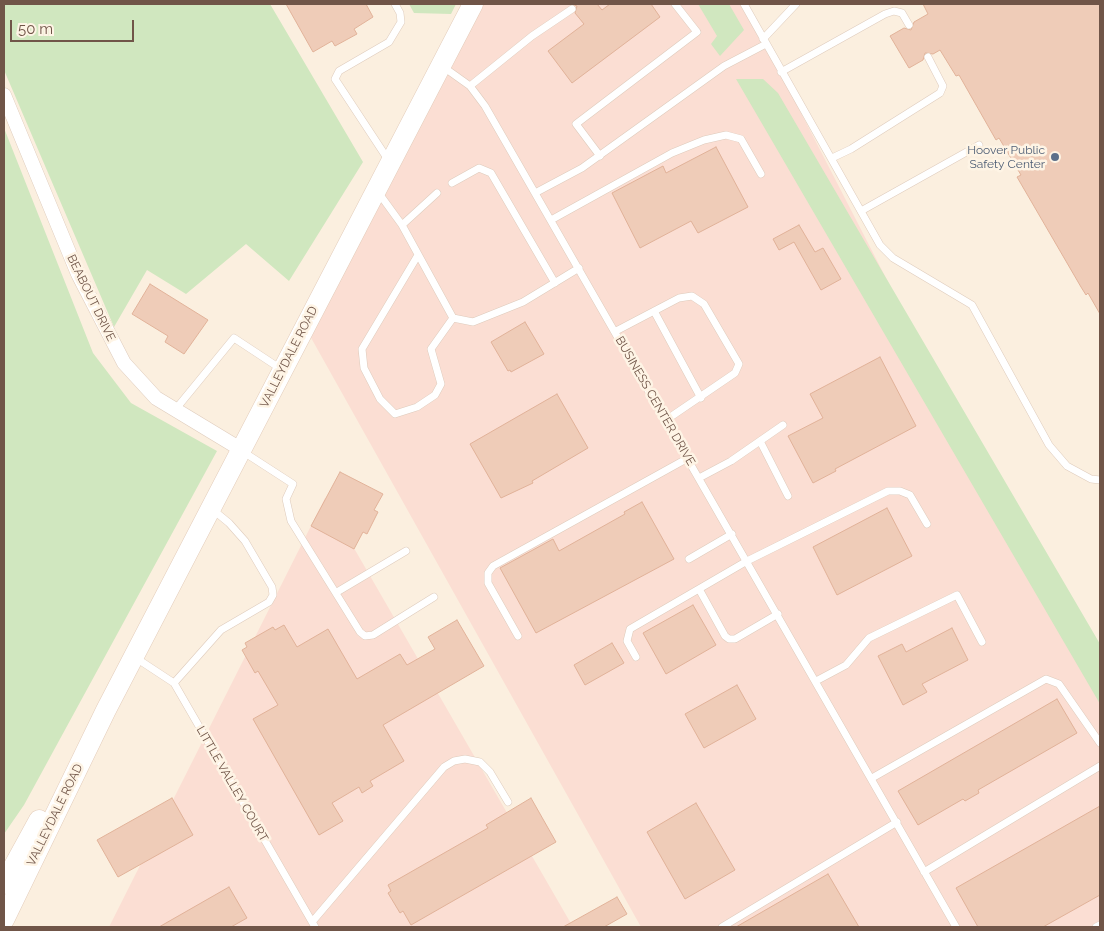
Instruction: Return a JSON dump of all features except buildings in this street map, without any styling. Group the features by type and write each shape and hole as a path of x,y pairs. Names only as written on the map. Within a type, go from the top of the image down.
{"main road":[{"name":"VALLEYDALE ROAD","path":"4,920 133,656 473,4"},
{"name":"VALLEYDALE ROAD","path":"4,884 67,767 106,710"}],"street":[{"name":"BEABOUT DRIVE","path":"4,95 78,274 103,327 124,363 143,387 174,411 242,450"}],"lane":[{"path":"391,163 335,79 339,71 389,42 401,22 400,13 395,4"},
{"path":"600,156 576,124 697,32 675,4"},
{"path":"744,4 781,72 886,252 920,275 972,305 1050,445 1067,466 1091,479 1100,480"},
{"path":"535,193 600,156 724,66 764,42 796,4"},
{"path":"470,86 532,36 572,9"},
{"path":"781,72 885,14 894,11 902,13 909,25"},
{"path":"832,158 851,149 940,93 942,86 928,57"},
{"name":"BUSINESS CENTER DRIVE","path":"442,66 470,86 486,106 956,927"},
{"path":"551,220 672,153 704,140 726,134 741,138 761,174"},
{"path":"862,211 979,145"},
{"path":"452,183 479,168 491,173 555,283"},
{"path":"377,190 402,225 453,318 473,322 523,302 579,268"},
{"path":"402,225 437,194"},
{"path":"418,255 362,349 364,368 380,399 394,414 417,407 434,395 441,384 431,349 453,318"},
{"path":"616,331 679,298 692,296 704,304 740,364 735,373 701,398 666,420"},
{"path":"654,311 701,398"},
{"path":"174,411 234,338 282,370"},
{"path":"699,478 731,461 783,425"},
{"path":"760,441 788,496"},
{"path":"242,450 293,484 286,499 287,510 360,632 366,636 373,635 434,597"},
{"path":"518,636 488,583 488,573 493,566 688,458"},
{"path":"636,657 627,641 630,629 747,561 888,491 900,491 910,495 927,524"},
{"path":"174,683 221,630 269,602 273,595 272,587 245,541 229,523 211,509"},
{"path":"689,559 732,534"},
{"path":"337,592 406,551"},
{"path":"699,589 725,636 729,639 736,639 778,614"},
{"path":"816,681 846,665 869,638 957,595 982,642"},
{"name":"LITTLE VALLEY COURT","path":"133,656 174,683 313,925"},
{"path":"872,778 1046,679 1059,684 1100,743"},
{"path":"313,925 444,768 454,762 465,759 480,762 490,772 508,802"},
{"path":"924,872 1100,766"},
{"path":"722,927 896,822"},
{"path":"1096,927 1100,925"}],"shaded area":[{"path":"469,4 745,4 1100,694 1100,927 641,927 305,327"},
{"path":"325,498 573,927 109,927"}],"green space":[{"path":"4,4 270,4 363,162 289,281 246,244 186,294 147,270 114,327 4,70"},
{"path":"409,4 456,4 451,14 414,13"},
{"path":"698,4 729,4 744,30 720,56 711,44 717,36"},
{"path":"736,79 763,79 778,93 1100,644 1100,704"},
{"path":"4,128 93,353 131,403 217,451 24,805 4,834"}],"place":[{"name":"Hoover Public Safety Center","path":"1055,157"}]}
